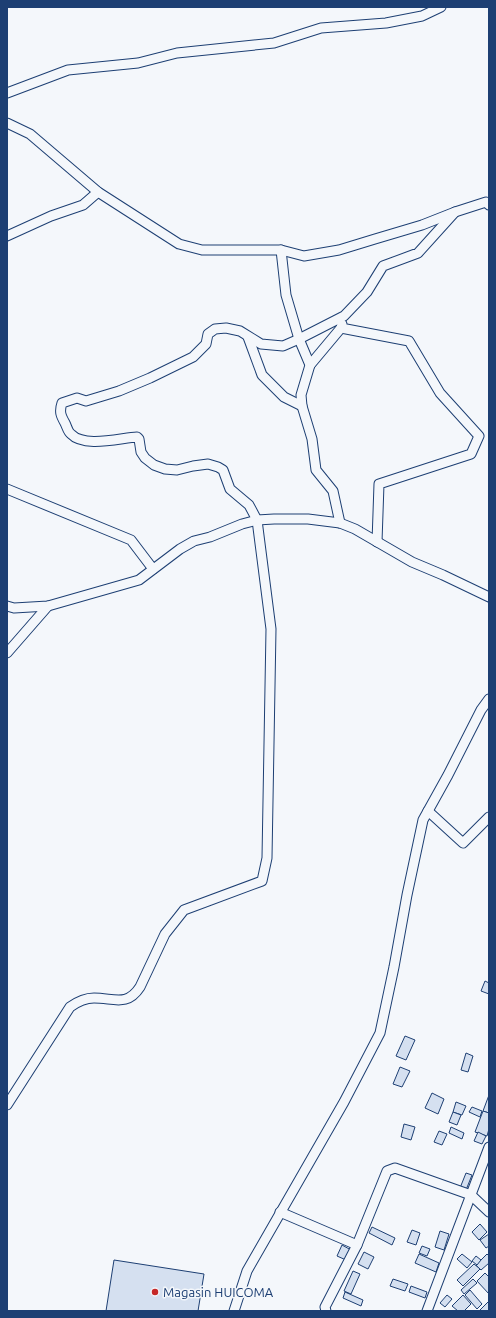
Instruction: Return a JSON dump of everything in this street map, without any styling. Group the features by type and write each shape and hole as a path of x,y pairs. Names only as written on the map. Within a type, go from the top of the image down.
{"street":[{"path":"7,93 68,70 138,63 177,53 274,43 321,28 386,23 422,16 441,7"},
{"path":"7,123 30,134 98,192 179,244 202,250 281,250 304,256 338,250 422,225 486,202 489,205"},
{"path":"7,236 51,216 83,205 98,192"},
{"path":"7,1105 70,1007 85,999 94,998 119,1001 128,999 136,994 165,934 184,910 262,880 267,858 271,630 257,520 249,505 230,489 223,470 218,467 208,464 177,470 165,469 145,458 141,452 139,439 137,437 101,442 91,442 80,439 71,435 60,414 62,403 77,398 86,401 119,391 150,378 193,356 206,344 208,334 215,329 226,328 240,331 261,344 283,346 299,339 344,316 367,292 383,266 418,252 429,242 455,212"},
{"path":"281,250 286,295 299,339 310,365"},
{"path":"340,523 333,491 316,470 312,439 302,406 301,395 310,365 341,328 344,316"},
{"path":"341,328 409,341 440,393 479,436 471,454 379,484 377,542"},
{"path":"248,337 262,375 284,397 302,406"},
{"path":"7,489 131,540 153,569"},
{"path":"7,606 14,608 48,606 139,580 180,549 194,541 210,537 242,524 257,520 274,519 308,519 340,523 412,562 444,575 489,597"},
{"path":"7,653 48,606"},
{"path":"234,1311 247,1271 344,1102 380,1034 423,820 448,776 481,710 489,699"},
{"path":"428,810 463,843 489,817"},
{"path":"427,1311 489,1147"},
{"path":"326,1311 325,1307 357,1245 387,1171 395,1168 471,1195 489,1212"},
{"path":"280,1212 357,1245"}],"building":[{"path":"485,981 489,983 489,994 481,991"},
{"path":"405,1036 415,1040 406,1060 396,1056"},
{"path":"466,1053 473,1056 468,1072 461,1070"},
{"path":"400,1067 410,1071 402,1087 393,1084"},
{"path":"432,1093 444,1099 438,1114 425,1108"},
{"path":"489,1095 489,1113 483,1111"},
{"path":"456,1102 466,1106 462,1115 453,1112"},
{"path":"472,1107 482,1111 480,1117 469,1112"},
{"path":"483,1111 489,1113 489,1129 487,1136 475,1132"},
{"path":"453,1112 461,1115 457,1125 449,1122"},
{"path":"404,1124 415,1127 411,1140 401,1137"},
{"path":"451,1127 464,1133 462,1139 449,1133"},
{"path":"439,1131 447,1134 442,1145 434,1142"},
{"path":"478,1132 486,1136 482,1144 474,1141"},
{"path":"466,1173 472,1175 466,1190 460,1188"},
{"path":"480,1224 487,1232 479,1240 472,1232"},
{"path":"372,1227 395,1238 392,1245 369,1233"},
{"path":"412,1230 420,1233 416,1245 407,1242"},
{"path":"440,1231 449,1234 444,1250 435,1247"},
{"path":"489,1234 489,1246 486,1248 480,1240"},
{"path":"342,1245 351,1250 346,1260 337,1256"},
{"path":"422,1246 430,1249 427,1256 419,1253"},
{"path":"364,1252 374,1257 368,1269 358,1264"},
{"path":"419,1254 439,1263 436,1272 415,1263"},
{"path":"462,1254 472,1262 467,1268 457,1259"},
{"path":"487,1254 489,1256 489,1263 481,1270 476,1265"},
{"path":"476,1256 481,1260 477,1265 472,1261"},
{"name":"Magasin HUICOMA","path":"114,1260 204,1274 198,1311 106,1311"},
{"path":"474,1264 480,1269 463,1286 457,1280"},
{"path":"353,1271 360,1274 351,1294 344,1291"},
{"path":"485,1273 489,1277 489,1294 477,1281"},
{"path":"393,1279 408,1284 405,1291 390,1286"},
{"path":"473,1279 477,1283 464,1294 461,1290"},
{"path":"411,1286 427,1292 425,1298 409,1292"},
{"path":"470,1290 482,1304 477,1309 465,1295"},
{"path":"345,1292 363,1300 361,1306 343,1298"},
{"path":"447,1295 452,1299 445,1307 440,1303"},
{"path":"463,1295 471,1304 464,1311 458,1311 452,1306"},
{"path":"489,1301 489,1311 479,1311"}],"place":[{"name":"Magasin HUICOMA","path":"155,1292"}]}
